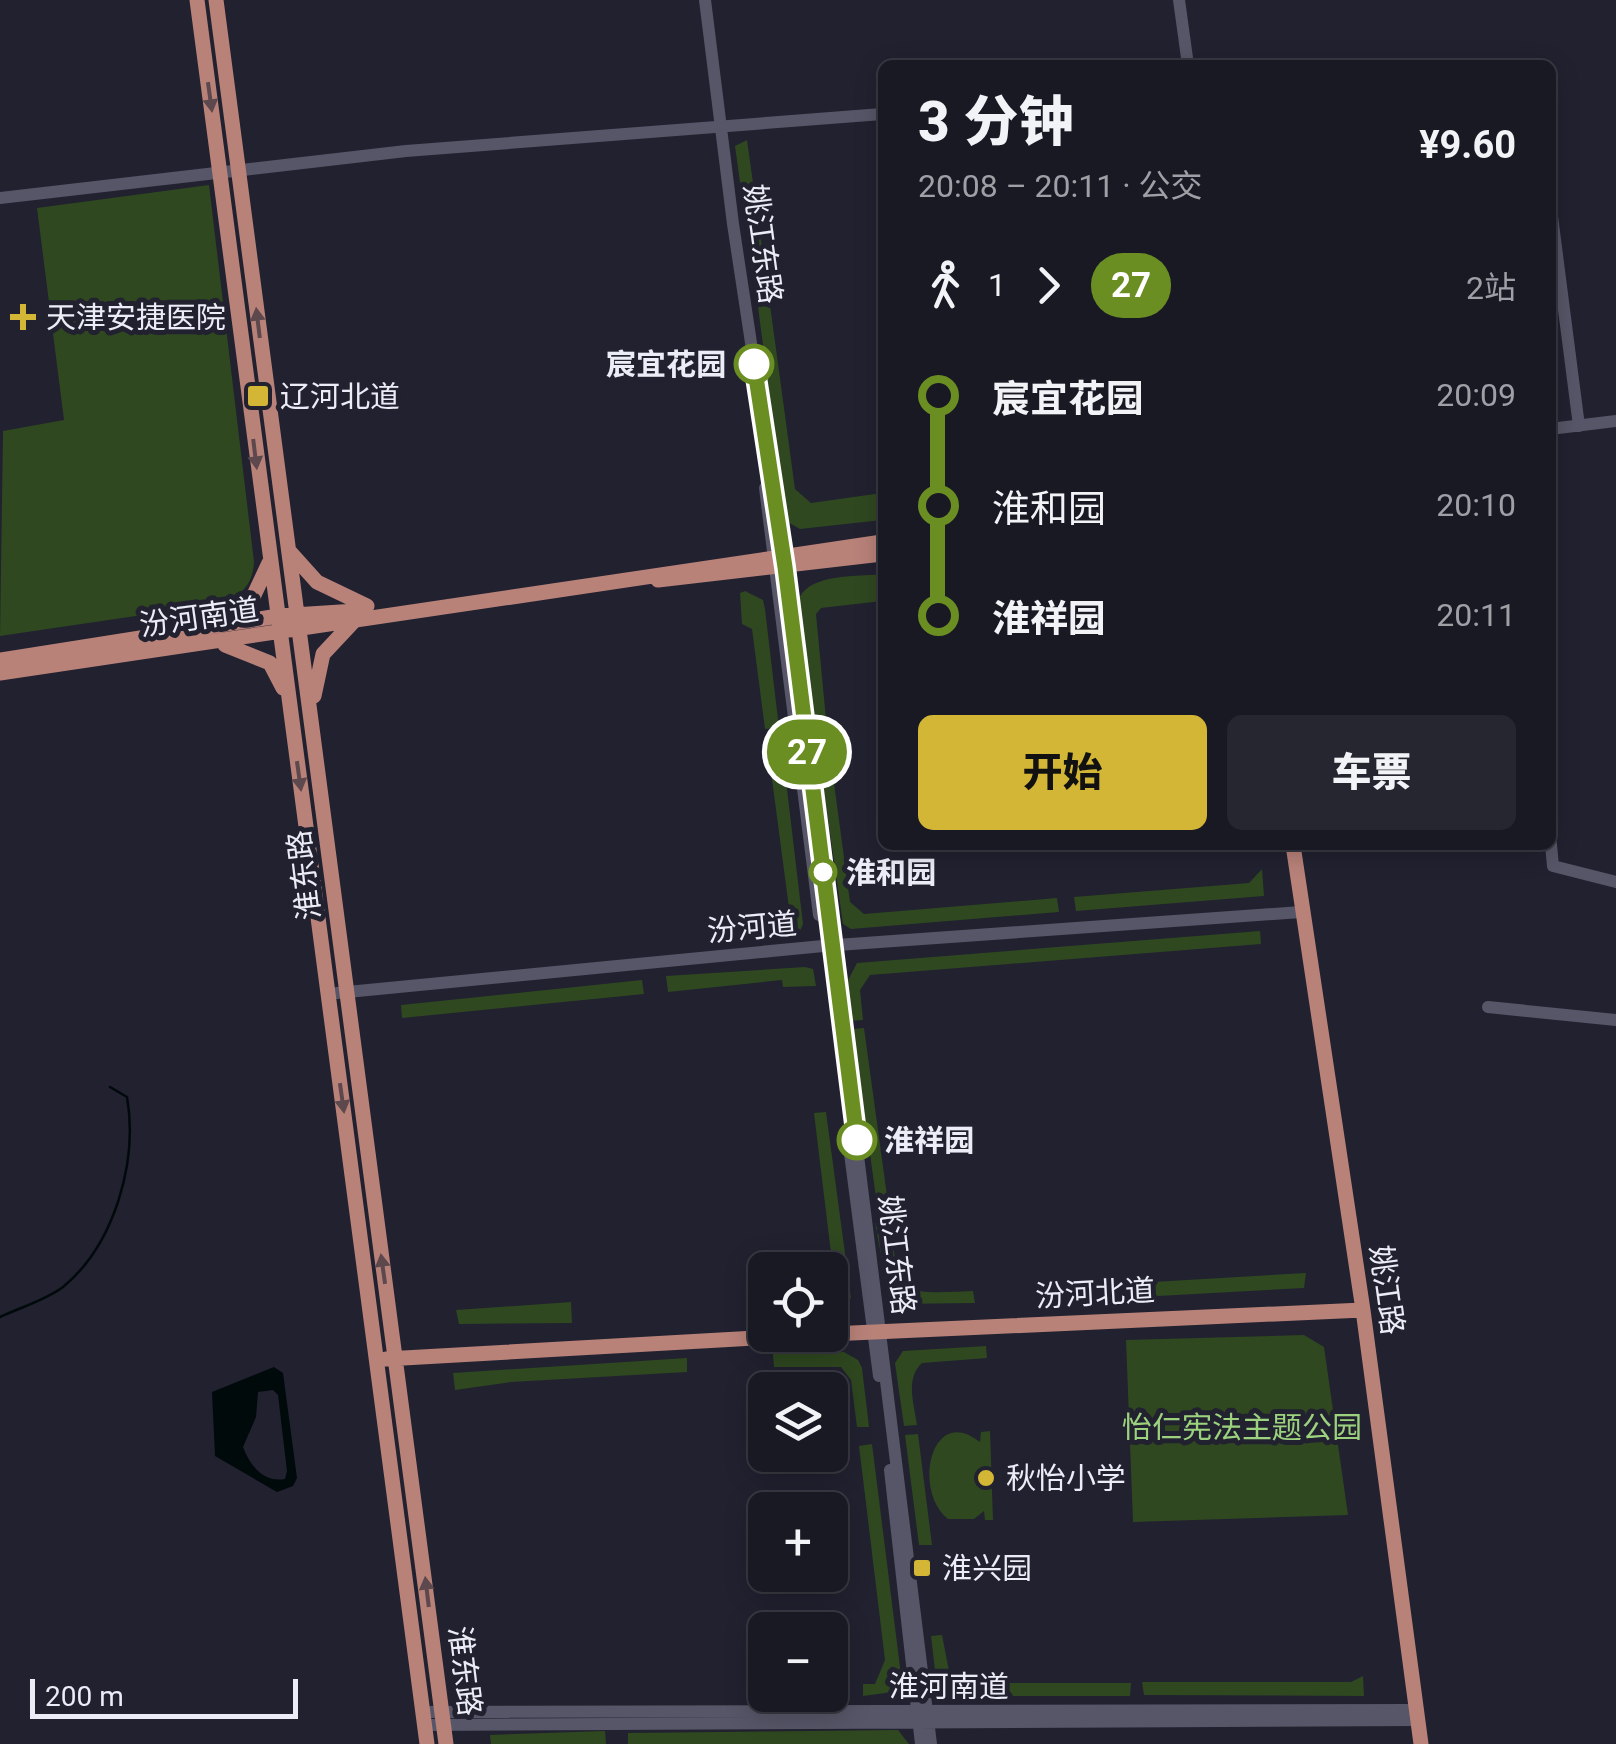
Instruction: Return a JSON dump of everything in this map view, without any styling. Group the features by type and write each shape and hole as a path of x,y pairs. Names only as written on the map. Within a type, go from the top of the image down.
{"main road":[{"name":"淮东路","path":"196,0 426,1744"},
{"name":"淮东路","path":"216,0 446,1744"},
{"name":"汾河南道","path":"0,673 215,634 278,616 298,622 362,617 650,578 665,581 878,543"},
{"path":"290,551 306,572 329,591 381,610"},
{"name":"汾河南道","path":"779,561 878,554"},
{"path":"271,559 254,595 215,634 270,663 289,706"},
{"name":"汾河南道","path":"0,660 215,634 280,633 298,622 405,610"},
{"path":"313,715 323,654 340,632 362,617"},
{"name":"姚江路","path":"1294,850 1421,1744"},
{"name":"汾河北道","path":"848,1333 1362,1310"},
{"path":"377,1360 748,1338"}],"street":[{"name":"姚江东路","path":"702,0 779,561 877,1331 922,1716 920,1744"},
{"path":"1179,0 1187,60"},
{"path":"0,198 239,168 878,114"},
{"path":"1556,249 1578,426"},
{"path":"1556,429 1616,422"},
{"path":"1552,850 1553,866 1616,882"},
{"name":"汾河道","path":"328,994 827,946 1301,912"},
{"path":"1488,1007 1616,1020"},
{"name":"淮河南道","path":"423,1718 1417,1715"},
{"name":"姚江东路","path":"922,1716 931,1744"}],"green space":[{"path":"747,140 769,297 756,298 735,146"},
{"path":"209,185 254,562 249,582 242,592 224,603 0,636 3,431 64,420 37,208"},
{"path":"770,305 795,489 811,503 878,494 878,520 800,529 786,521 758,307"},
{"path":"878,574 878,601 821,608 816,614 826,719 812,720 798,602 811,586"},
{"path":"745,591 763,600 779,728 765,729 752,629 742,624 740,593"},
{"path":"827,731 850,902 864,914 1057,898 1059,912 851,929 843,924 816,734"},
{"path":"782,747 803,924 800,931 744,937 743,924 780,921 789,908 768,749"},
{"path":"1262,869 1264,896 1076,911 1074,897 1249,883"},
{"path":"1260,931 1261,944 870,975 860,990 863,1020 851,1021 846,984 857,963"},
{"path":"813,969 816,986 783,987 782,980 668,992 666,976"},
{"path":"642,980 644,994 402,1018 401,1005"},
{"path":"864,1028 888,1203 877,1205 853,1029"},
{"path":"826,1112 845,1252 831,1252 814,1113"},
{"path":"890,1222 896,1265 907,1286 929,1292 973,1291 975,1303 895,1304 889,1297 875,1223"},
{"path":"1306,1273 1304,1288 1104,1299 1102,1285"},
{"path":"571,1302 572,1323 459,1324 456,1310"},
{"name":"怡仁宪法主题公园","path":"1304,1335 1324,1347 1348,1515 1133,1522 1126,1340"},
{"path":"986,1346 987,1358 922,1363 912,1384 917,1425 904,1426 895,1363 903,1351"},
{"path":"844,1352 858,1360 869,1427 857,1427 848,1372 841,1367 774,1367 773,1354"},
{"path":"687,1358 687,1372 511,1382 455,1390 453,1373"},
{"path":"990,1431 993,1520 985,1520 984,1511 974,1519 948,1519 931,1490 932,1455 949,1434 963,1433 980,1442 981,1432"},
{"path":"918,1434 932,1545 919,1545 905,1435"},
{"path":"872,1444 902,1683 893,1692 863,1696 863,1684 875,1684 885,1660 859,1446"},
{"path":"942,1635 949,1671 964,1683 1131,1683 1130,1696 952,1696 936,1679 931,1636"},
{"path":"1363,1676 1364,1696 1144,1695 1142,1682 1351,1682"},
{"path":"898,1730 909,1744 628,1744 628,1733"},
{"path":"605,1731 606,1744 491,1744 490,1735"}],"shaded area":[{"path":"274,1367 283,1373 297,1478 293,1486 277,1492 215,1456 212,1392","holes":["273,1390 278,1395 287,1471 285,1479 277,1480 259,1472 243,1447 256,1417 258,1392"]}],"waterway":[{"path":"0,1317 63,1287 81,1269 109,1225 125,1174 130,1122 127,1097 110,1087"}],"bus line":[{"name":"27","path":"754,364 785,567 857,1140"}],"place":[{"name":"天津安捷医院","path":"23,317"},
{"name":"宸宜花园","path":"754,364"},
{"name":"辽河北道","path":"258,396"},
{"name":"淮和园","path":"823,872"},
{"name":"淮祥园","path":"857,1140"},
{"name":"秋怡小学","path":"986,1478"},
{"name":"淮兴园","path":"922,1568"}]}
